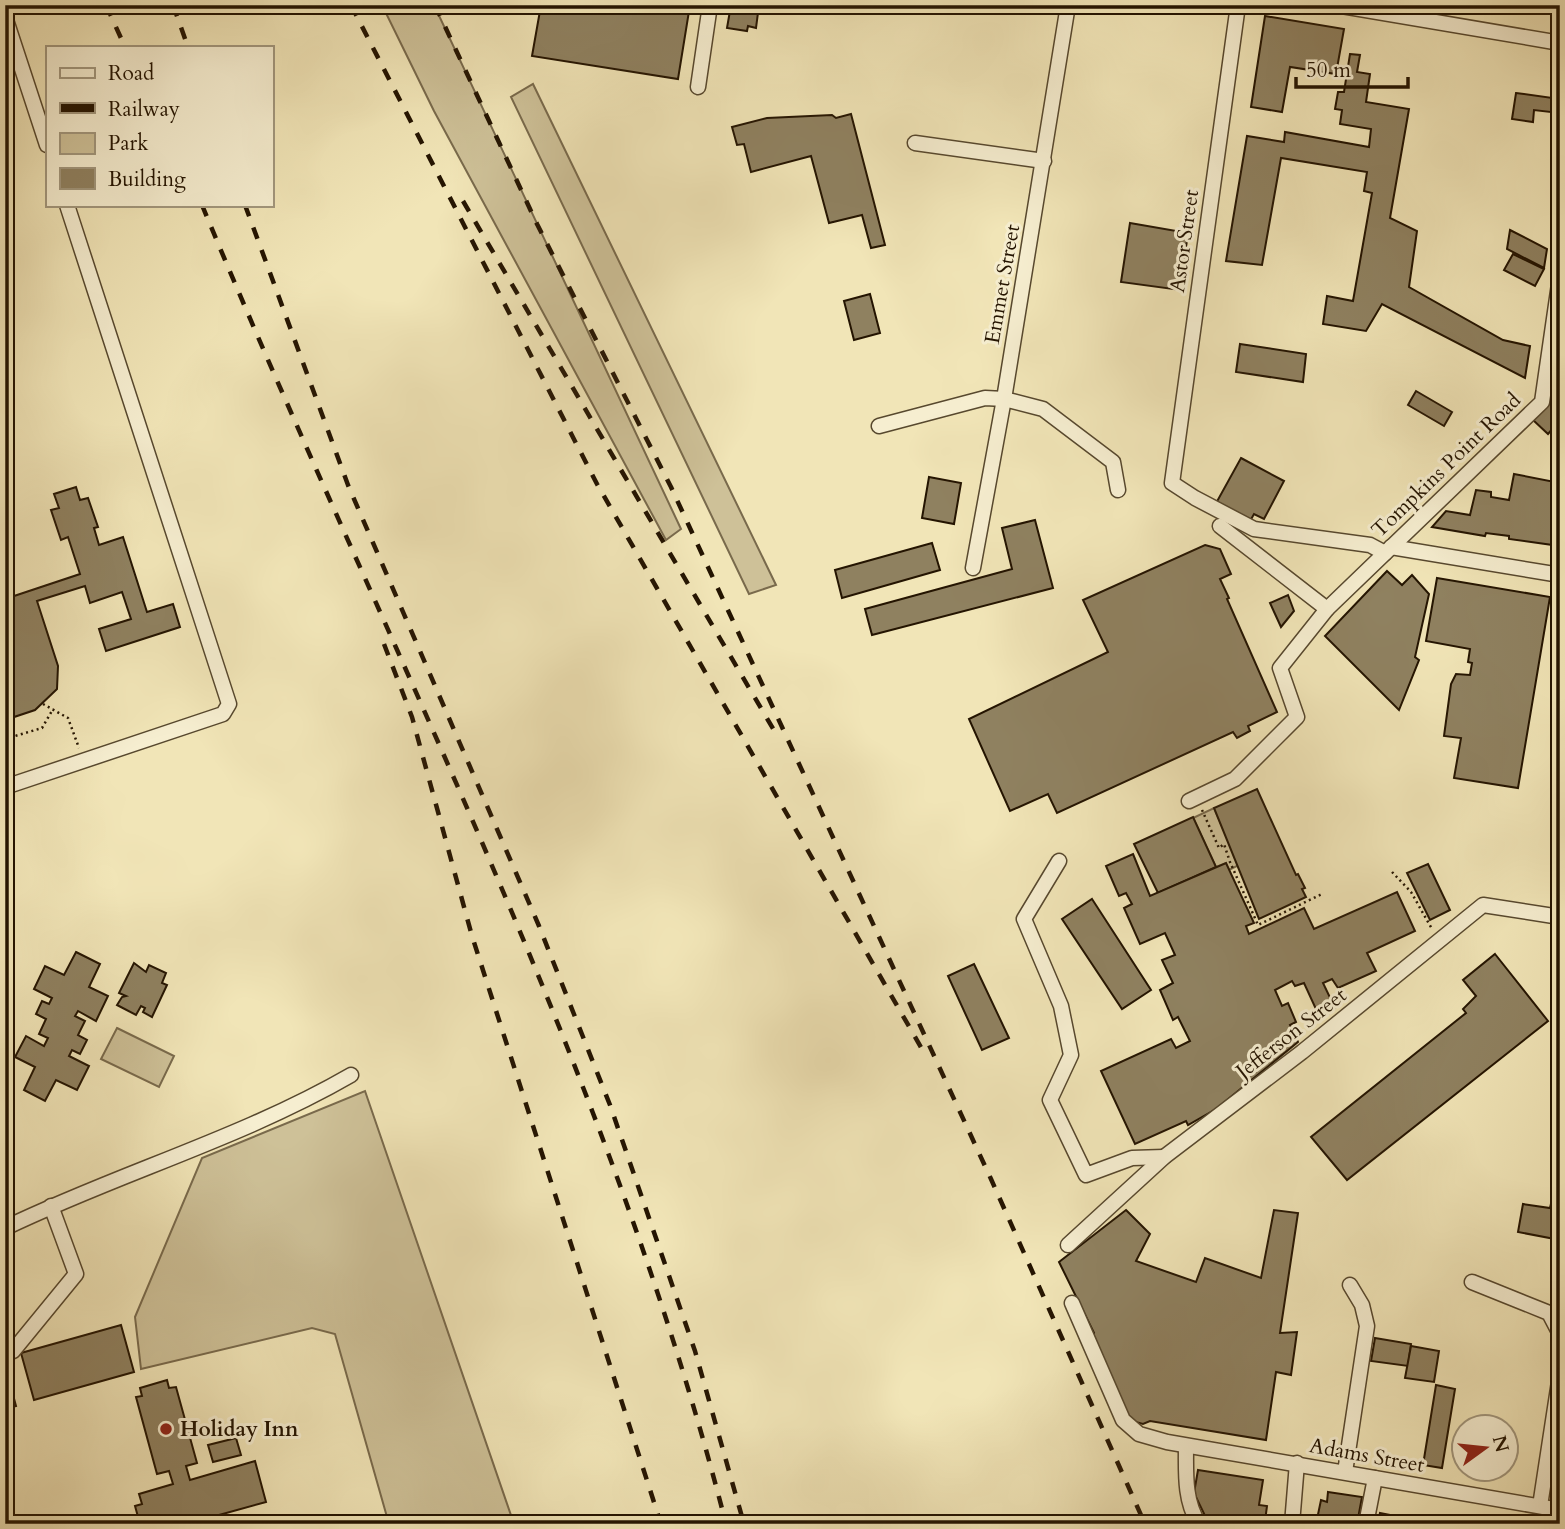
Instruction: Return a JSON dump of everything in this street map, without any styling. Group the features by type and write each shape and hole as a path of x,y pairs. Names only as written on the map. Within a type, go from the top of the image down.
{"street":[{"path":"698,87 710,5"},
{"name":"Emmet Street","path":"973,568 1004,399 1068,5"},
{"name":"Astor Street","path":"1238,5 1172,483 1254,529 1370,545 1388,550"},
{"path":"1336,5 1425,13 1560,43"},
{"path":"5,17 46,142"},
{"path":"915,143 1044,161"},
{"path":"5,788 223,714 229,704 67,206"},
{"name":"Tompkins Point Road","path":"1192,799 1235,779 1297,717 1280,668 1327,609 1542,402 1560,277"},
{"path":"879,426 985,398 1004,399 1043,409 1113,462 1118,490"},
{"path":"1220,527 1327,609"},
{"path":"1388,550 1560,575"},
{"path":"1059,861 1024,919 1061,1006 1071,1055 1049,1100 1086,1175 1132,1158 1164,1157"},
{"name":"Jefferson Street","path":"1068,1245 1164,1157 1302,1052 1483,905 1560,916"},
{"path":"5,1228 51,1206 296,1107 351,1075"},
{"path":"5,1354 13,1351 76,1274 51,1206"},
{"path":"1472,1282 1549,1313 1560,1334"},
{"path":"1345,1472 1367,1326 1362,1305 1350,1285"},
{"name":"Adams Street","path":"1072,1303 1123,1420 1139,1434 1186,1446 1560,1510"},
{"path":"1540,1506 1560,1375"},
{"path":"1186,1446 1191,1511 1199,1524"},
{"path":"1292,1524 1297,1463"},
{"path":"1366,1524 1375,1478"}],"path":[{"path":"5,384 10,382"},
{"path":"5,583 10,598"},
{"path":"43,704 68,718 79,748 76,752"},
{"path":"5,739 42,728 53,709"},
{"path":"1192,799 1219,848 1224,844 1230,855 1230,862 1258,925 1322,894"},
{"path":"1392,872 1411,892 1438,941"}],"green space":[{"path":"382,5 434,5 681,529 666,540 434,111"},
{"path":"533,84 776,585 749,594 511,97"},
{"path":"1214,808 1239,865 1229,870 1226,863 1216,867 1193,818"},
{"path":"117,1028 174,1056 159,1087 101,1059"},
{"path":"365,1091 514,1524 389,1524 335,1334 312,1328 141,1369 135,1317 202,1158"}],"building":[{"path":"541,5 690,5 678,79 532,56"},
{"path":"731,5 759,5 756,28 748,26 747,31 727,28"},
{"path":"1534,5 1560,5 1560,13 1534,8"},
{"path":"1265,16 1344,29 1336,74 1290,67 1282,112 1251,107"},
{"path":"1350,54 1360,55 1357,72 1370,74 1366,102 1409,109 1390,218 1417,231 1409,287 1503,340 1530,346 1525,378 1382,304 1366,331 1323,324 1327,296 1353,301 1372,193 1364,191 1367,172 1281,158 1262,265 1226,261 1247,136 1284,142 1285,132 1369,147 1371,129 1340,124 1342,110 1335,109 1338,92 1344,92"},
{"path":"1516,93 1560,99 1559,113 1534,110 1533,122 1512,119"},
{"path":"851,114 885,245 871,248 862,215 829,223 811,156 751,172 744,144 737,145 732,127 767,118 832,115 836,118"},
{"path":"1130,223 1188,233 1180,290 1121,282"},
{"path":"1510,230 1547,249 1544,268 1507,249"},
{"path":"1513,254 1544,269 1535,286 1504,270"},
{"path":"870,294 880,333 854,340 844,301"},
{"path":"1240,344 1306,354 1303,382 1236,372"},
{"path":"1416,391 1452,412 1444,426 1408,405"},
{"path":"1560,393 1560,433 1554,427 1548,434 1533,420"},
{"path":"1241,458 1284,481 1264,519 1254,514 1249,523 1215,505"},
{"path":"1514,474 1560,483 1560,546 1509,539 1509,536 1486,533 1485,536 1432,527 1446,511 1470,515 1476,490 1491,492 1491,497 1509,500"},
{"path":"929,477 961,483 954,524 922,518"},
{"path":"76,487 80,500 88,498 98,527 94,528 99,545 123,537 147,612 173,604 180,627 106,651 99,629 131,619 122,592 90,603 85,586 37,601 58,666 57,689 35,710 5,720 5,599 80,574 68,537 61,540 51,510 59,508 54,494"},
{"path":"1035,520 1053,588 872,635 865,609 1012,569 1002,528"},
{"path":"932,543 940,570 842,598 835,570"},
{"path":"1205,545 1220,549 1231,574 1220,579 1277,712 1248,726 1250,731 1237,738 1233,732 1057,813 1048,794 1010,811 969,719 1108,652 1083,600"},
{"path":"1387,571 1402,585 1412,575 1429,594 1415,657 1419,660 1399,710 1325,636"},
{"path":"1437,578 1550,597 1518,788 1454,778 1461,738 1444,736 1451,684 1456,674 1470,675 1472,663 1468,662 1470,649 1426,641"},
{"path":"1288,595 1294,611 1281,627 1270,603"},
{"path":"1257,789 1296,875 1298,874 1305,888 1302,889 1306,897 1259,919 1214,808"},
{"path":"1193,817 1216,867 1158,893 1134,844"},
{"path":"1133,854 1150,896 1226,863 1254,923 1246,926 1249,934 1304,908 1314,929 1397,892 1415,931 1367,953 1376,971 1338,988 1332,979 1323,983 1335,1008 1321,1020 1304,983 1295,986 1292,981 1275,990 1282,1006 1288,1003 1296,1022 1290,1025 1298,1042 1216,1109 1188,1125 1186,1121 1135,1144 1101,1071 1171,1039 1176,1048 1190,1041 1178,1017 1173,1020 1160,990 1173,983 1162,960 1175,955 1165,933 1140,944 1124,908 1132,904 1126,893 1119,896 1106,866"},
{"path":"1428,864 1450,910 1430,920 1407,873"},
{"path":"1092,899 1151,990 1122,1009 1062,919"},
{"path":"76,952 100,964 89,987 108,996 96,1021 78,1011 75,1016 85,1021 78,1035 87,1040 80,1054 72,1050 69,1056 89,1066 77,1090 56,1080 45,1101 24,1090 35,1067 15,1057 26,1036 44,1046 48,1038 39,1034 46,1019 36,1014 42,1001 49,1004 52,998 34,989 45,966 64,975"},
{"path":"1495,954 1548,1021 1347,1180 1311,1137 1466,1013 1463,1009 1476,996 1463,980"},
{"path":"134,963 146,972 149,965 166,973 162,983 167,985 152,1017 143,1012 145,1008 141,1006 136,1015 117,1005 122,997 126,996 119,993"},
{"path":"974,964 1009,1038 982,1050 948,976"},
{"path":"1560,1164 1560,1240 1518,1232 1523,1204 1550,1208"},
{"path":"1126,1210 1150,1234 1136,1261 1196,1282 1205,1258 1261,1278 1274,1210 1298,1213 1280,1333 1297,1332 1291,1375 1276,1372 1266,1440 1150,1421 1143,1424 1132,1421 1124,1412 1090,1339 1094,1333 1059,1262"},
{"path":"121,1325 134,1372 34,1400 21,1353"},
{"path":"1375,1338 1411,1344 1408,1366 1371,1361"},
{"path":"1411,1346 1439,1351 1434,1382 1405,1378"},
{"name":"Holiday Inn","path":"167,1380 169,1388 176,1387 197,1463 186,1466 190,1480 255,1461 266,1502 219,1515 221,1524 140,1524 135,1506 142,1504 139,1494 173,1484 169,1471 157,1474 136,1397 142,1396 140,1388"},
{"path":"1436,1385 1455,1389 1442,1468 1423,1465"},
{"path":"12,1391 16,1406 5,1409 5,1393"},
{"path":"236,1438 241,1455 213,1462 208,1445"},
{"path":"1198,1470 1263,1480 1259,1505 1267,1506 1265,1521 1209,1524 1194,1493"},
{"path":"1328,1492 1362,1497 1357,1524 1316,1524 1321,1500 1327,1502"},
{"path":"1380,1513 1426,1524 1371,1524 1373,1517 1379,1518"}],"railway":[{"path":"106,5 125,46"},
{"path":"173,5 188,46"},
{"path":"351,5 597,484 922,1049"},
{"path":"435,5 537,224 671,487 991,1179 1145,1524"},
{"path":"463,201 775,732"},
{"path":"202,206 488,856 556,1019 620,1185 677,1353 726,1524"},
{"path":"245,206 348,485 539,926 610,1105 695,1351 744,1524"},
{"path":"384,644 412,717 472,936 661,1524"}],"place":[{"name":"Holiday Inn","path":"166,1429"}]}
